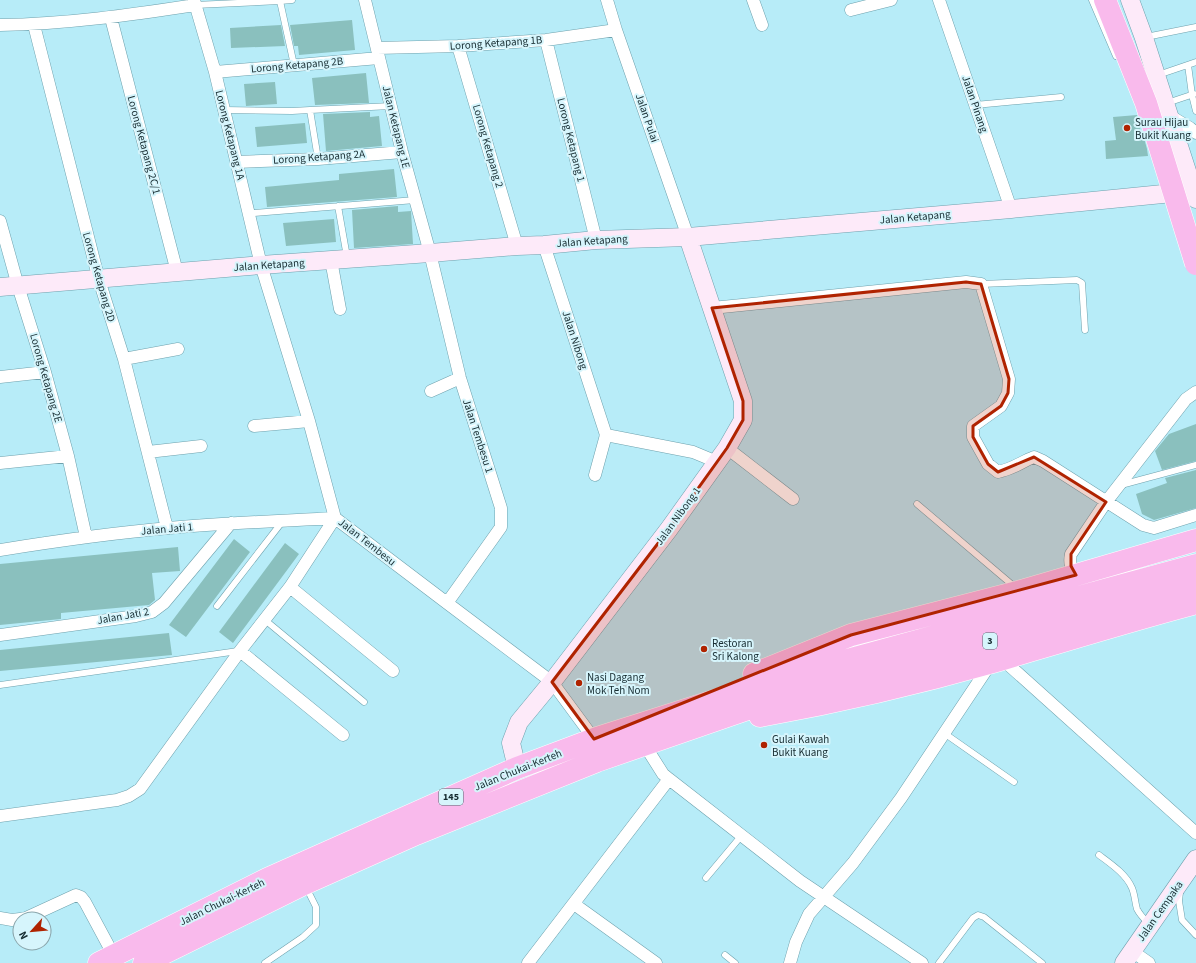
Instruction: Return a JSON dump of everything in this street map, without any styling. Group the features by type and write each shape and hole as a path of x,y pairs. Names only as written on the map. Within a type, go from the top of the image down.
{"highway":[{"path":"1105,0 1146,103 1196,264"},
{"path":"596,738 851,635 1020,591 1196,540"},
{"name":"3","path":"818,668 1196,565"},
{"name":"3","path":"785,696 896,668 1025,631 1196,587"},
{"path":"686,730 872,694 996,661 1142,617 1196,603"},
{"name":"Jalan Chukai-Kerteh","path":"106,959 267,879 517,768 596,738 818,668"},
{"name":"Jalan Chukai-Kerteh","path":"144,963 169,954 304,884 423,831 597,761 785,696"}],"street":[{"name":"Jalan Ketapang 1E","path":"365,0 402,152 430,253"},
{"name":"Jalan Pulai","path":"607,0 616,30 688,236"},
{"path":"754,0 762,25"},
{"path":"851,10 891,0"},
{"name":"Jalan Pinang","path":"939,0 1011,209"},
{"path":"1129,0 1157,76 1165,111 1190,195 1196,232"},
{"path":"1129,0 1139,59 1165,111 1196,133"},
{"path":"0,25 34,25 111,18 194,3"},
{"name":"Lorong Ketapang 1A","path":"194,3 215,72 261,265"},
{"name":"Lorong Ketapang 2C/1","path":"111,18 177,272"},
{"name":"Lorong Ketapang 2D","path":"34,25 98,280 124,359 167,528"},
{"name":"Lorong Ketapang 1B","path":"378,53 546,40 616,30"},
{"name":"Lorong Ketapang 1","path":"546,40 596,240"},
{"name":"Lorong Ketapang 2","path":"458,46 517,246"},
{"name":"Lorong Ketapang 2B","path":"215,72 294,65 378,53"},
{"name":"Lorong Ketapang 2A","path":"236,162 402,152"},
{"name":"Jalan Ketapang","path":"0,288 261,265 596,240 688,236 1190,195"},
{"name":"Lorong Ketapang 2E","path":"0,221 18,286 45,372 68,456 86,537"},
{"name":"Jalan Nibong 1","path":"517,768 511,743 519,722 552,682 669,529 727,448 743,420 743,401 688,236"},
{"name":"Jalan Nibong","path":"544,245 606,435"},
{"name":"Jalan Tembesu 1","path":"430,253 460,378 501,508 501,527 447,603"},
{"path":"339,259 340,309"},
{"name":"Jalan Tembesu","path":"261,265 309,421 335,518 552,682 596,738"},
{"path":"712,308 966,282 981,284 1009,379 1008,393 1001,406 973,426 973,437 988,464 998,472 1009,470 1034,457 1043,461 1143,525 1154,528 1196,515"},
{"path":"124,359 178,349"},
{"path":"0,377 45,372"},
{"path":"431,391 460,378"},
{"path":"1076,575 1071,566 1071,554 1106,502 1120,486 1186,399 1196,392"},
{"path":"254,426 309,421"},
{"path":"595,475 606,435 693,452 716,462"},
{"path":"148,452 201,446"},
{"path":"727,448 793,499"},
{"path":"0,463 68,456"},
{"path":"0,816 117,800 129,796 140,789 240,651 290,587 335,518"},
{"name":"Jalan Jati 1","path":"0,550 86,537 167,528 335,518"},
{"name":"Jalan Jati 2","path":"0,635 136,616 152,612 164,603 231,523"},
{"path":"290,587 393,671"},
{"path":"240,651 343,735"},
{"path":"790,963 796,942 809,914 853,864 893,810 944,733 996,661 1196,833"},
{"path":"644,744 663,774 669,779 800,881 922,963"},
{"path":"528,963 669,779"},
{"name":"Jalan Cempaka","path":"1128,957 1196,859"},
{"path":"41,911 76,895 81,897 85,902 106,959"},
{"path":"574,904 656,963"},
{"path":"0,918 12,920"},
{"path":"1128,957 1149,963"}],"lane":[{"path":"194,3 292,0"},
{"path":"1092,0 1120,65"},
{"path":"280,1 294,65"},
{"path":"1144,38 1196,27"},
{"path":"1157,76 1196,62"},
{"path":"1188,65 1196,111"},
{"path":"1141,104 1165,111 1194,94"},
{"path":"975,105 1061,97"},
{"path":"224,110 292,111 391,106"},
{"path":"310,110 318,158"},
{"path":"254,213 415,200"},
{"path":"338,206 339,259"},
{"path":"981,284 1077,280 1082,282 1084,330"},
{"path":"1120,486 1196,464"},
{"path":"917,504 1020,591"},
{"path":"218,606 283,521"},
{"path":"265,620 364,702"},
{"path":"0,685 240,651"},
{"path":"944,733 1014,782"},
{"path":"706,878 742,836"},
{"path":"1099,855 1121,872 1132,886 1137,908 1142,917 1150,926"},
{"path":"1181,880 1180,901 1182,920 1196,935"},
{"path":"265,963 304,937 316,925 316,907 304,884"},
{"path":"939,963 973,918 978,916 984,917 1042,963"},
{"path":"724,955 736,963"}],"highlighted area":[{"path":"966,282 981,284 1009,379 1008,393 1001,406 973,426 973,437 988,464 998,472 1034,457 1106,502 1071,554 1071,566 1076,575 851,635 594,739 552,682 669,529 727,448 743,420 743,401 712,308"}],"building":[{"path":"352,20 355,50 299,55 298,46 294,46 290,25"},
{"path":"281,25 285,46 231,48 230,28"},
{"path":"366,73 369,103 315,105 312,78"},
{"path":"275,82 277,104 246,106 244,84"},
{"path":"370,112 370,117 379,116 382,146 326,151 323,114"},
{"name":"Surau Hijau Bukit Kuang","path":"1137,115 1141,138 1144,138 1148,156 1106,159 1105,141 1116,140 1113,117"},
{"path":"305,123 307,143 257,147 255,127"},
{"path":"394,169 397,197 267,207 265,187 339,180 339,174"},
{"path":"398,206 398,212 411,211 413,244 354,248 352,210"},
{"path":"334,219 336,242 286,246 283,223"},
{"path":"1196,424 1196,461 1162,470 1155,451 1169,434"},
{"path":"1196,470 1196,508 1154,520 1142,514 1136,494 1167,483 1165,478"},
{"path":"234,539 250,552 186,637 169,625"},
{"path":"285,543 299,554 233,643 219,632"},
{"path":"178,547 180,571 152,573 155,600 149,605 61,613 61,619 0,625 0,564"},
{"path":"169,633 172,655 0,671 0,650"}],"place":[{"name":"Surau Hijau Bukit Kuang","path":"1127,128"},
{"name":"Restoran Sri Kalong","path":"704,649"},
{"name":"Nasi Dagang Mok Teh Nom","path":"579,683"},
{"name":"Gulai Kawah Bukit Kuang","path":"764,745"}]}
